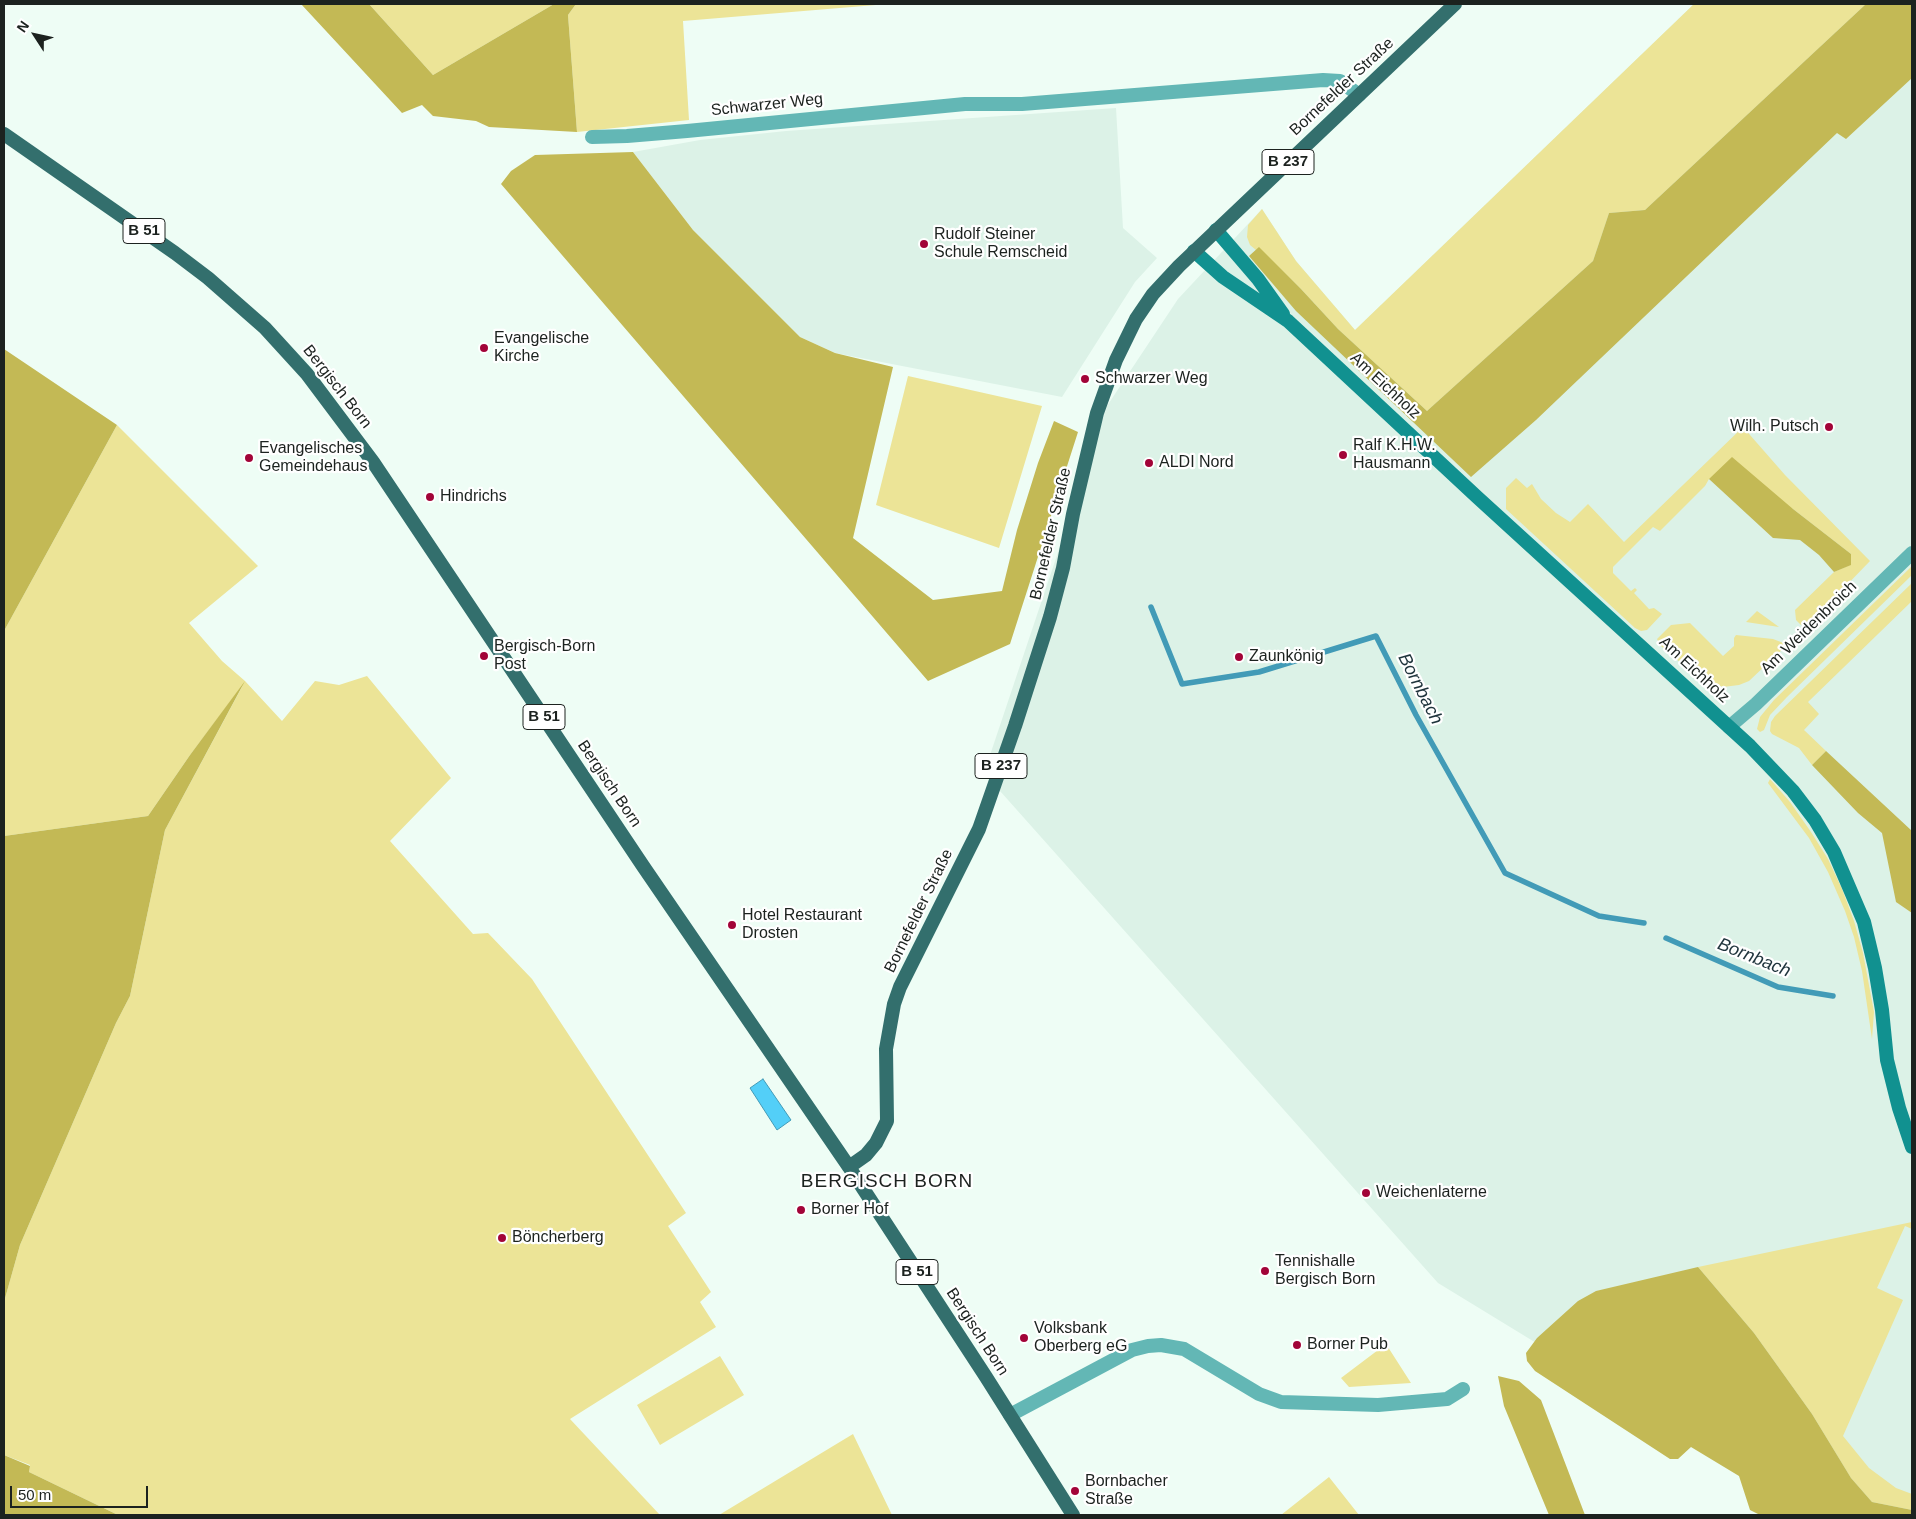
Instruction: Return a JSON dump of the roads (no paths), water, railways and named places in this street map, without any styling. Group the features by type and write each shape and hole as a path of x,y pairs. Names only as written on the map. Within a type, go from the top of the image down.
{"main road":[{"name":"Bornefelder Straße","path":"849,1167 866,1155 876,1143 887,1121 886,1049 894,1004 979,829 1016,726 1061,576 1097,413 1136,319 1161,285 1194,251 1455,4"},
{"name":"Bergisch Born","path":"4,134 208,278 265,328 307,374 373,462 643,866 849,1167 1074,1515"},
{"name":"Am Eichholz","path":"1216,230 1258,279 1288,321"},
{"name":"Am Eichholz","path":"1194,251 1223,277 1288,321 1477,497 1763,758 1793,791 1834,852 1864,922 1875,968 1882,1010 1887,1060 1899,1108 1912,1147"}],"street":[{"name":"Schwarzer Weg","path":"592,137 687,131 965,104 1022,104 1323,80 1340,81 1359,95"},
{"name":"Am Weidenbroich","path":"1728,727 1756,704 1912,553"},
{"path":"1010,1415 1132,1350 1161,1345 1184,1349 1269,1399 1296,1404 1378,1405 1447,1399 1463,1389"}],"water":[{"path":"763,1079 791,1120 777,1130 750,1088"}],"waterway":[{"name":"Bornbach","path":"1151,607 1182,684 1259,672 1376,636 1416,715 1505,873 1599,916 1644,923"},
{"name":"Bornbach","path":"1666,938 1778,987 1833,996"}],"place":[{"name":"Rudolf Steiner Schule Remscheid","path":"924,244"},
{"name":"Evangelische Kirche","path":"484,348"},
{"name":"Schwarzer Weg","path":"1085,379"},
{"name":"Wilh. Putsch","path":"1829,427"},
{"name":"Ralf K.H.W. Hausmann","path":"1343,455"},
{"name":"Evangelisches Gemeindehaus","path":"249,458"},
{"name":"ALDI Nord","path":"1149,463"},
{"name":"Hindrichs","path":"430,497"},
{"name":"Bergisch-Born Post","path":"484,656"},
{"name":"Zaunkönig","path":"1239,657"},
{"name":"Hotel Restaurant Drosten","path":"732,925"},
{"name":"Weichenlaterne","path":"1366,1193"},
{"name":"Borner Hof","path":"801,1210"},
{"name":"Böncherberg","path":"502,1238"},
{"name":"Tennishalle Bergisch Born","path":"1265,1271"},
{"name":"Volksbank Oberberg eG","path":"1024,1338"},
{"name":"Borner Pub","path":"1297,1345"},
{"name":"Bornbacher Straße","path":"1075,1491"}],"district":[{"name":"BERGISCH BORN","path":"887,1182"}]}
